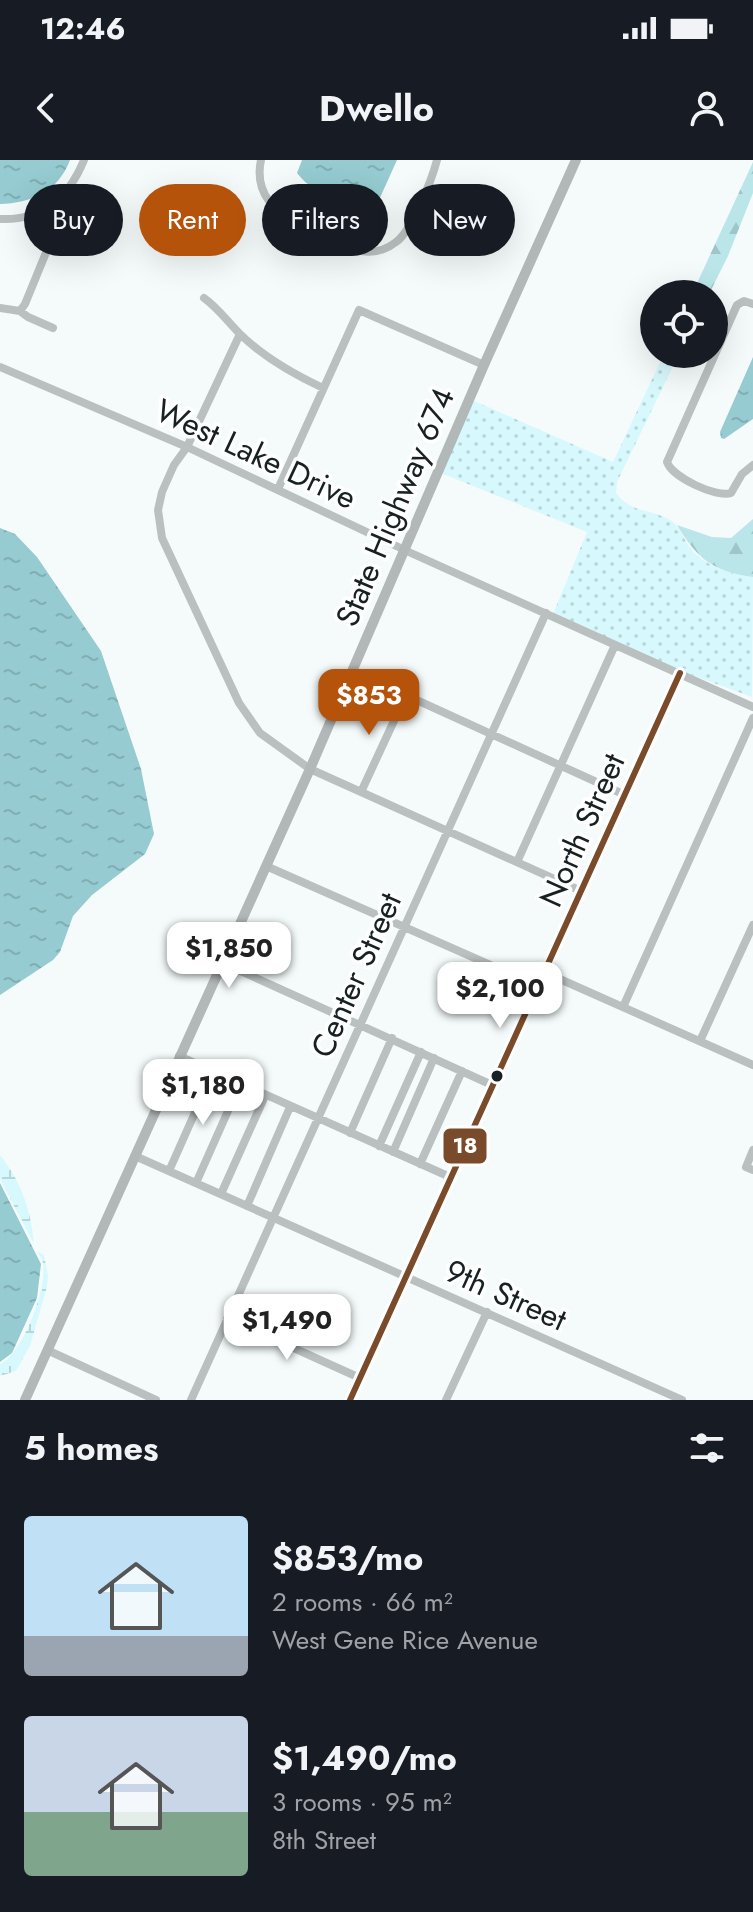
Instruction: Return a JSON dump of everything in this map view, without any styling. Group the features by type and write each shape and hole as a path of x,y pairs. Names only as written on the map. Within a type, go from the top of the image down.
{"main road":[{"name":"State Highway 674","path":"25,1400 310,769 576,160"}],"street":[{"path":"72,184 84,160"},
{"path":"261,160 258,185 271,203 303,226 357,250 387,252 406,232 437,160"},
{"path":"0,219 24,217"},
{"path":"20,311 45,256"},
{"path":"204,298 240,334 275,362 323,388"},
{"path":"753,304 744,301 737,305 667,462 670,470 681,477 720,495 731,493 742,474 753,465"},
{"path":"0,308 20,311 53,328"},
{"path":"278,489 359,310 484,365"},
{"path":"240,334 187,447 174,465 158,510 162,538 239,703 260,733 310,769 581,891"},
{"name":"West Lake Drive","path":"0,367 187,447 753,707"},
{"name":"Center Street","path":"191,1400 546,613"},
{"path":"517,862 615,645"},
{"path":"353,671 625,795"},
{"name":"North Street","path":"350,1400 680,673"},
{"path":"361,792 406,695"},
{"path":"623,1007 753,718"},
{"path":"266,866 538,986"},
{"path":"700,1041 752,929"},
{"path":"223,963 492,1085"},
{"path":"544,972 753,1065"},
{"path":"350,1133 392,1038"},
{"path":"379,1146 421,1052"},
{"path":"179,1056 450,1177"},
{"path":"393,1152 434,1058"},
{"path":"420,1164 462,1071"},
{"path":"169,1171 213,1072"},
{"path":"196,1183 240,1084"},
{"path":"221,1194 265,1096"},
{"path":"247,1206 290,1107"},
{"path":"749,1168 753,1150"},
{"name":"9th Street","path":"135,1156 682,1400"},
{"path":"446,1400 487,1312"},
{"path":"227,1318 360,1378"},
{"path":"47,1350 156,1400"}],"green space":[{"path":"753,162 753,193 728,256 716,280 698,280"},
{"path":"657,368 672,368 617,482 616,493 635,508 673,522 694,552 709,564 753,577 752,697 678,670 553,614 587,532 441,473 472,400 613,462"},
{"path":"753,519 753,577 727,572 708,562 692,547 677,525 712,537 731,538"},
{"path":"0,1155 24,1196 34,1244 0,1179"},
{"path":"37,1251 44,1255 48,1276 30,1346 16,1371 0,1376 0,1364 17,1348 25,1335 37,1303 43,1261"}],"water":[{"path":"0,160 70,160 54,184 24,184 24,200 0,204"},
{"path":"302,160 397,160 386,184 308,184 297,173"},
{"path":"753,357 753,419 721,438 720,432"},
{"path":"0,528 15,534 37,557 101,651 141,769 154,834 145,854 92,895 73,916 60,952 53,960 0,995"},
{"path":"0,1183 41,1264 37,1298 12,1353 0,1362"}],"transit line":[{"name":"18","path":"350,1400 680,673"}]}
